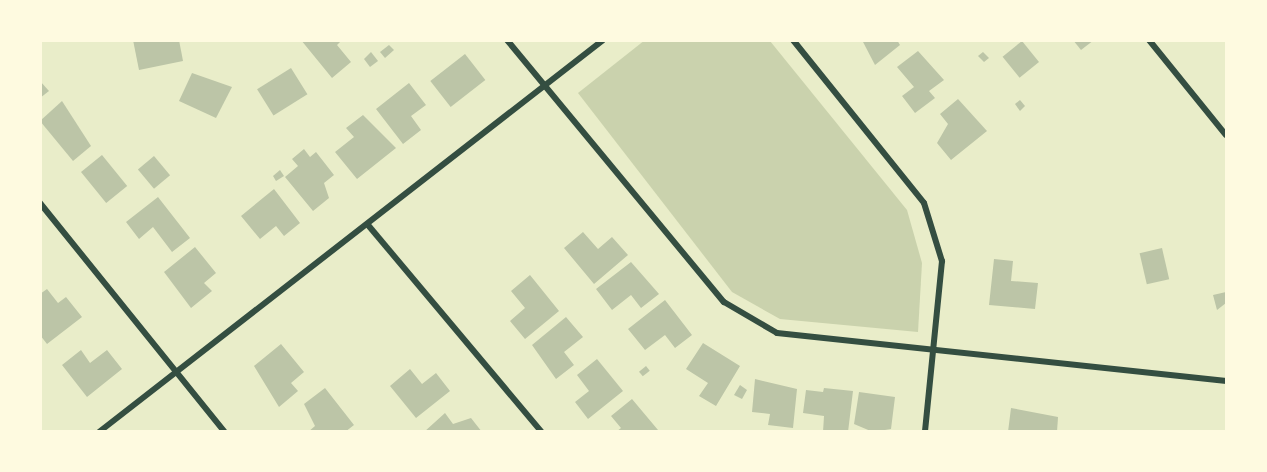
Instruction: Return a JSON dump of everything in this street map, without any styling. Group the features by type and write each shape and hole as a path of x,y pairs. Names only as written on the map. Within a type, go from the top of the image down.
{"street":[{"path":"507,40 724,302 777,333 1227,381"},
{"path":"99,432 603,40"},
{"path":"793,40 924,203 942,261 931,349 925,432"},
{"path":"1149,40 1227,135"},
{"path":"40,203 225,432"},
{"path":"368,225 542,432"}],"green space":[{"path":"645,40 770,41 907,210 922,263 918,332 780,319 732,292 578,93"}],"building":[{"path":"133,40 179,40 183,61 139,70"},
{"path":"301,40 342,40 337,45 351,62 332,78"},
{"path":"862,40 897,40 900,45 875,65"},
{"path":"1073,40 1094,40 1081,50"},
{"path":"1022,41 1039,62 1020,78 1003,57"},
{"path":"389,45 394,50 385,58 380,52"},
{"path":"918,51 944,80 929,91 935,98 915,113 902,96 914,87 897,67"},
{"path":"371,52 378,61 370,67 364,59"},
{"path":"983,52 989,58 984,62 978,56"},
{"path":"465,54 485,80 451,107 430,81"},
{"path":"291,68 307,94 274,115 257,89"},
{"path":"192,73 232,87 216,118 179,101"},
{"path":"40,81 49,91 40,98"},
{"path":"409,83 426,105 411,116 421,130 403,144 376,109"},
{"path":"958,99 987,131 951,160 937,143 948,124 940,114"},
{"path":"1020,100 1025,106 1020,111 1015,104"},
{"path":"62,101 91,146 73,161 40,121"},
{"path":"363,115 396,148 357,179 335,152 354,137 346,128"},
{"path":"304,149 310,157 316,152 334,175 324,183 329,198 313,211 285,177 298,166 292,159"},
{"path":"102,155 127,186 106,203 81,172"},
{"path":"154,156 170,175 154,189 138,169"},
{"path":"280,170 284,176 276,181 273,176"},
{"path":"274,189 300,223 284,236 276,226 260,239 241,216"},
{"path":"158,197 190,238 172,252 153,227 139,239 126,222"},
{"path":"583,232 598,249 612,237 628,255 594,284 564,248"},
{"path":"195,247 216,273 204,283 212,291 191,308 164,272"},
{"path":"1162,248 1169,279 1147,284 1140,253"},
{"path":"994,259 1013,261 1011,281 1038,283 1035,309 989,305"},
{"path":"631,262 659,294 641,308 631,295 612,310 596,289"},
{"path":"530,275 559,311 525,339 510,321 525,308 511,291"},
{"path":"47,289 58,303 66,297 82,317 47,344 40,335 40,294"},
{"path":"1226,292 1226,303 1217,310 1213,295"},
{"path":"665,300 692,335 675,348 665,335 645,350 628,329"},
{"path":"566,317 583,337 564,352 574,365 556,379 532,345"},
{"path":"703,343 740,366 716,406 699,396 708,383 686,369"},
{"path":"281,344 304,372 291,383 298,391 279,407 254,366"},
{"path":"81,350 90,363 107,350 122,369 87,397 62,365"},
{"path":"597,359 623,391 588,419 575,402 589,391 577,375"},
{"path":"646,366 650,371 643,376 639,372"},
{"path":"410,369 422,384 436,373 450,391 416,418 390,386"},
{"path":"755,379 797,389 793,428 768,425 770,414 752,412"},
{"path":"740,385 747,390 742,399 734,395"},
{"path":"325,388 354,425 345,432 308,432 315,426 304,404"},
{"path":"824,388 853,391 848,432 823,432 824,416 803,413 806,390 823,392"},
{"path":"859,392 895,397 891,429 873,432 854,424"},
{"path":"632,399 658,430 656,432 616,432 621,428 611,416"},
{"path":"1011,408 1058,417 1057,432 1008,432"},
{"path":"445,413 453,424 471,418 482,432 424,432"}]}
